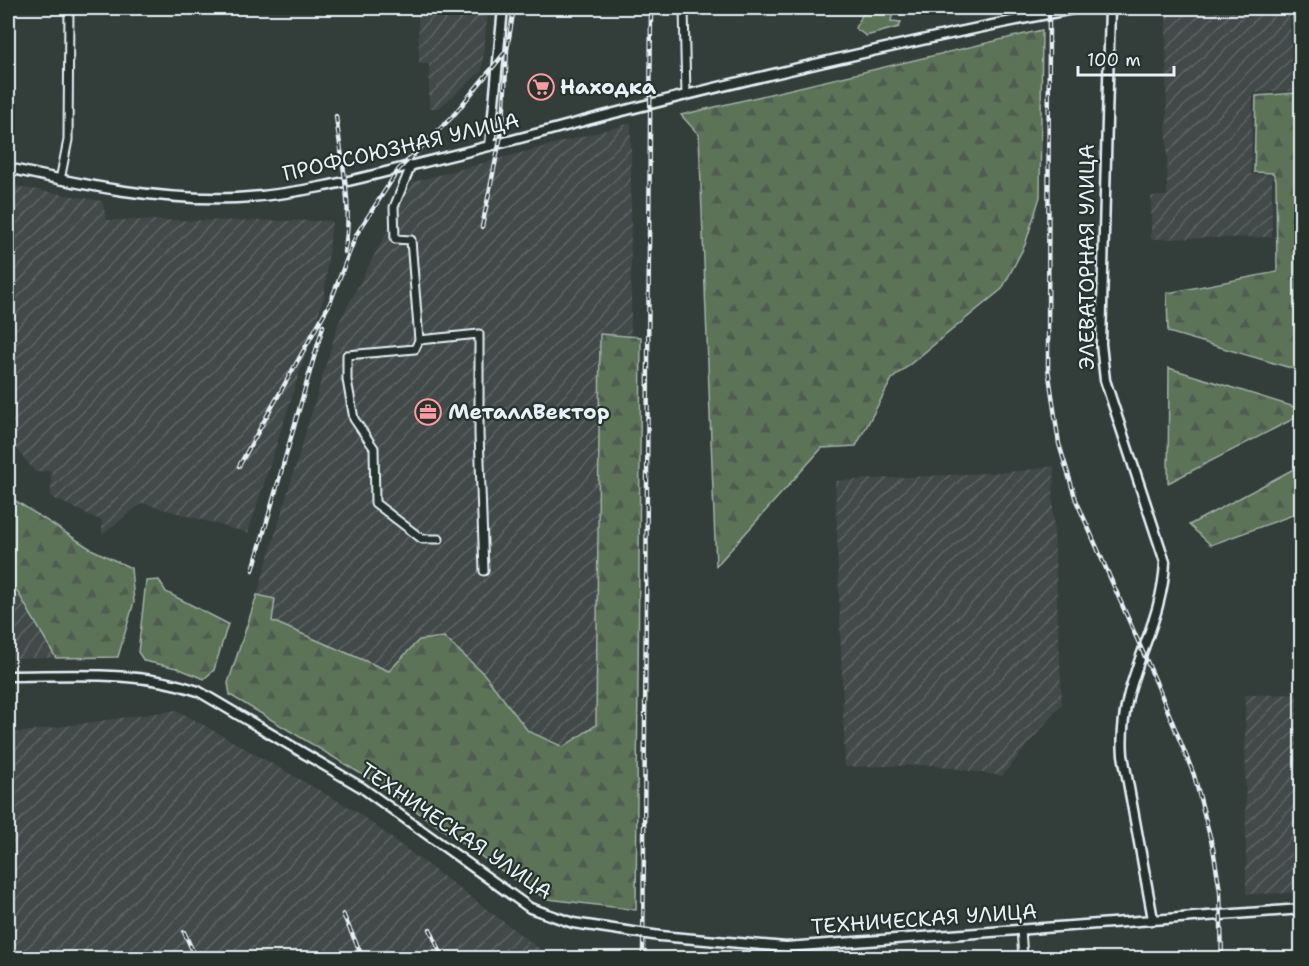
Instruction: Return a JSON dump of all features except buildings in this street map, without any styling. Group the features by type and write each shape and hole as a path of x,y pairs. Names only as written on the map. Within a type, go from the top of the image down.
{"main road":[{"path":"490,146 503,8"},
{"name":"ПРОФСОЮЗНАЯ УЛИЦА","path":"8,168 60,180 169,197 235,198 292,193 411,166 686,96 955,32 1078,8"},
{"name":"ЭЛЕВАТОРНАЯ УЛИЦА","path":"1110,8 1101,344 1105,380 1165,562 1165,580 1153,625 1142,649 1126,697 1121,732 1123,755 1153,919"},
{"name":"ТЕХНИЧЕСКАЯ УЛИЦА","path":"8,676 133,676 172,682 198,691 361,787 530,908 573,923 734,945 786,947 1302,909"}],"street":[{"path":"60,180 68,140 69,8"},
{"path":"684,8 686,96"},
{"path":"411,166 394,207 395,239 411,240 419,340 414,349 347,354 347,380 354,419 374,447 375,503 422,539 439,539"},
{"path":"419,340 479,334 479,434 484,571"},
{"path":"1021,929 1023,958"}],"shaded area":[{"path":"418,8 488,8 482,71 439,108 429,108 429,64 419,64"},
{"path":"1166,8 1290,8 1292,91 1253,93 1251,174 1272,175 1272,237 1151,239 1151,196 1167,196"},
{"path":"631,123 631,334 600,335 596,725 563,747 528,731 484,674 419,640 389,671 271,621 275,599 257,595 338,324 413,182"},
{"path":"8,185 102,201 107,220 332,221 324,297 248,533 142,503 102,535 102,521 51,497 51,471 35,472 8,438"},
{"path":"1054,466 1053,511 1062,704 1002,776 932,765 845,767 835,481 1021,471"},
{"path":"8,585 16,588 56,658 8,658"},
{"path":"1301,694 1301,893 1246,894 1245,695"},
{"path":"177,710 354,810 552,958 8,958 8,734"}],"green space":[{"path":"866,8 894,8 891,21 901,22 899,27 866,36 855,28"},
{"path":"1293,8 1302,8 1301,371 1168,332 1167,293 1277,272 1276,180 1273,173 1254,172 1256,96 1296,93"},
{"path":"1042,30 1040,197 1025,245 1002,289 892,379 856,446 822,448 716,566 699,135 681,115"},
{"path":"600,334 641,337 636,910 548,899 528,889 373,781 230,695 228,683 257,595 275,599 272,621 389,671 419,640 444,637 484,674 528,731 563,747 596,725"},
{"path":"1169,368 1301,409 1301,415 1168,483"},
{"path":"1301,465 1301,512 1211,545 1189,525"},
{"path":"8,496 91,549 131,568 134,602 118,657 56,658 16,589 8,585"},
{"path":"159,580 166,592 228,624 214,670 204,679 177,668 144,661 138,652 146,581"}],"railway":[{"path":"239,466 330,303 356,235 399,169 452,117 507,50 514,8"},
{"path":"643,958 651,8"},
{"path":"1049,8 1048,368 1059,444 1076,500 1194,775 1213,848 1220,891 1222,958"},
{"path":"482,227 503,125 507,50"},
{"path":"336,116 347,202 347,236 344,252"},
{"path":"253,570 323,326"},
{"path":"343,914 363,958"},
{"path":"430,929 443,958"},
{"path":"184,932 196,958"}],"place":[{"name":"Находка","path":"541,87"},
{"name":"МеталлВектор","path":"428,412"}]}
